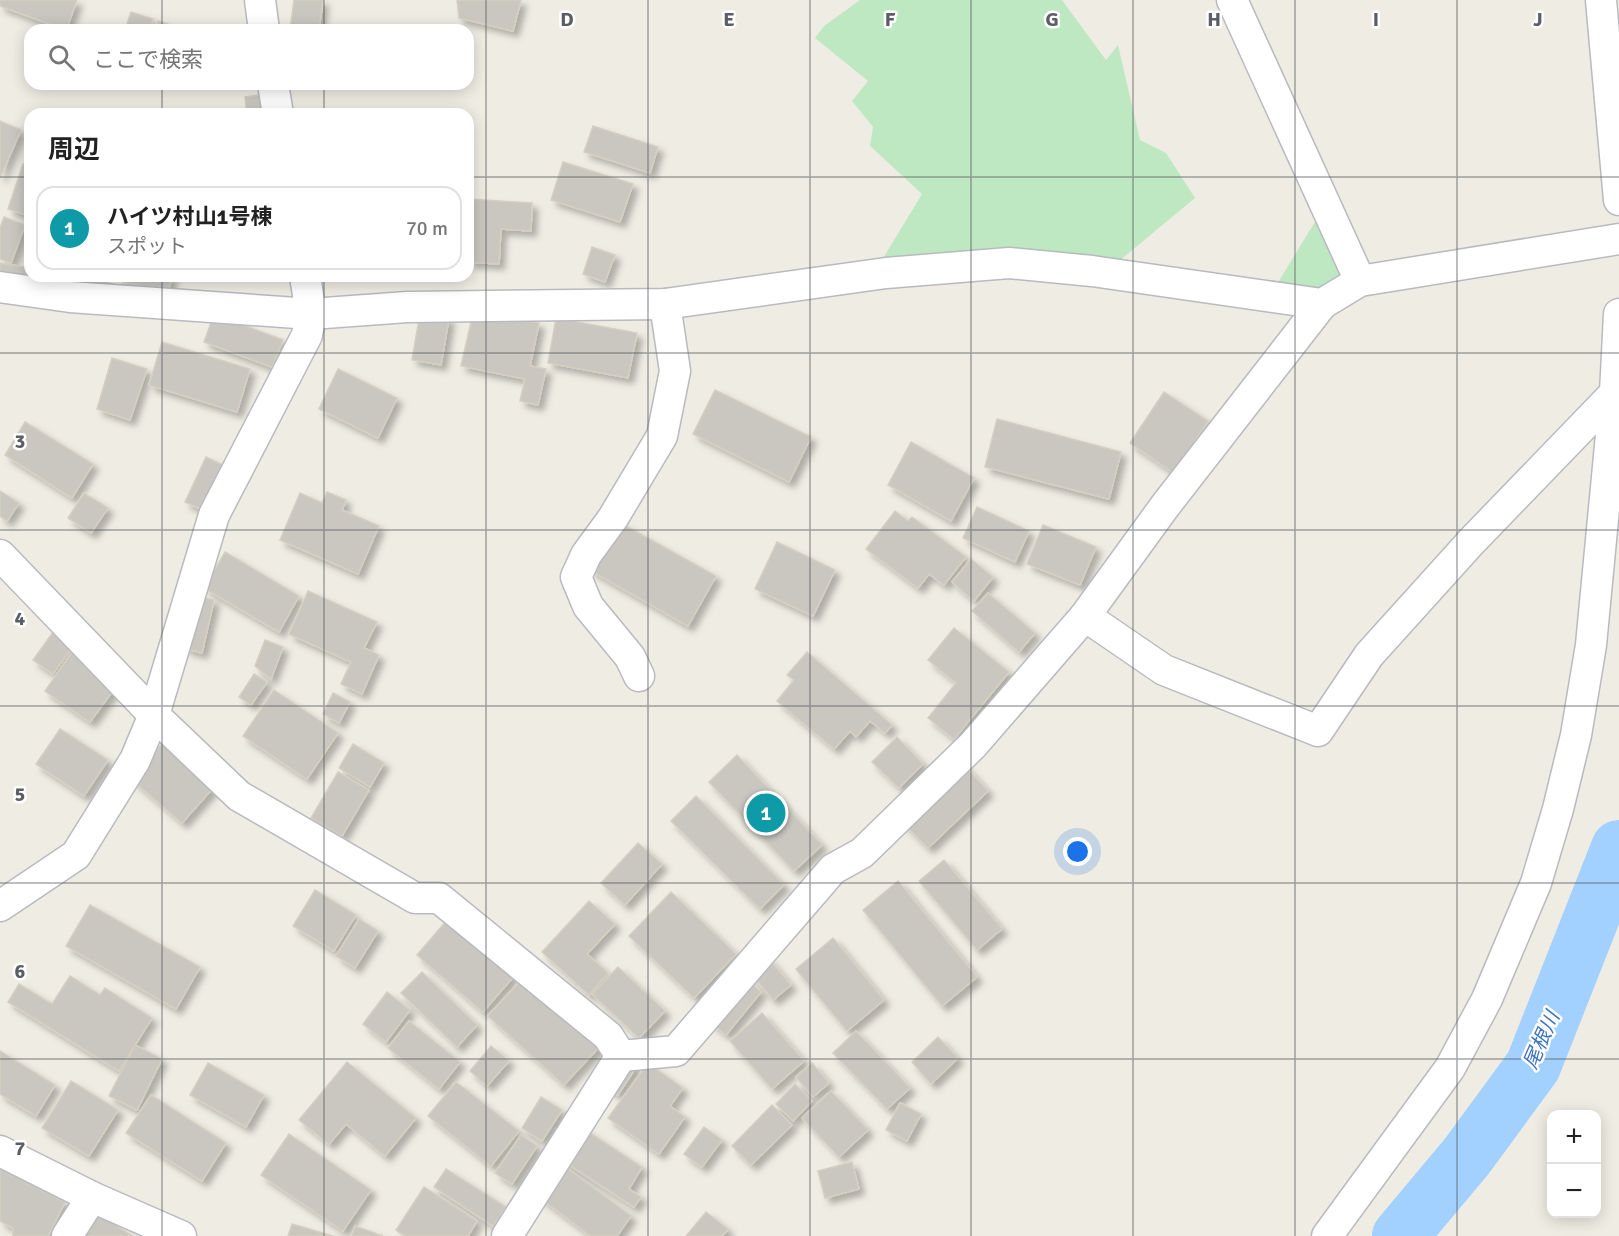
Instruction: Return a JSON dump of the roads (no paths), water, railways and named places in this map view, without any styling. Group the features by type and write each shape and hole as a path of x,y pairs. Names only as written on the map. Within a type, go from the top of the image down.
{"street":[{"path":"260,0 263,24"},
{"path":"1232,0 1360,281"},
{"path":"1601,0 1619,200"},
{"path":"274,90 277,108"},
{"path":"621,1056 676,1051 834,869 862,854 973,745 1085,616 1165,506 1322,304 1360,281 1619,239"},
{"path":"0,287 70,297 311,314 407,307 665,304 886,273 1009,264 1092,271 1322,304"},
{"path":"0,906 76,855 135,760 154,715 214,515 307,335 311,314 306,282"},
{"path":"639,676 630,657 588,606 576,577 586,555 613,518 662,436 675,371 665,304"},
{"path":"1327,1236 1450,1068 1487,999 1536,883 1558,809 1576,735 1591,645 1615,393 1619,314"},
{"path":"1085,616 1164,670 1318,731 1369,655 1471,542 1615,393"},
{"path":"0,555 154,715 239,796 416,898 439,898 608,1036 621,1056"},
{"path":"507,1236 621,1056"},
{"path":"0,1151 92,1197 181,1236"},
{"path":"67,1236 92,1197"}],"waterway":[{"name":"尾根川","path":"1400,1236 1467,1156 1533,1066 1619,848"}],"place":[{"name":"ハイツ村山1号棟","path":"766,813"}]}
